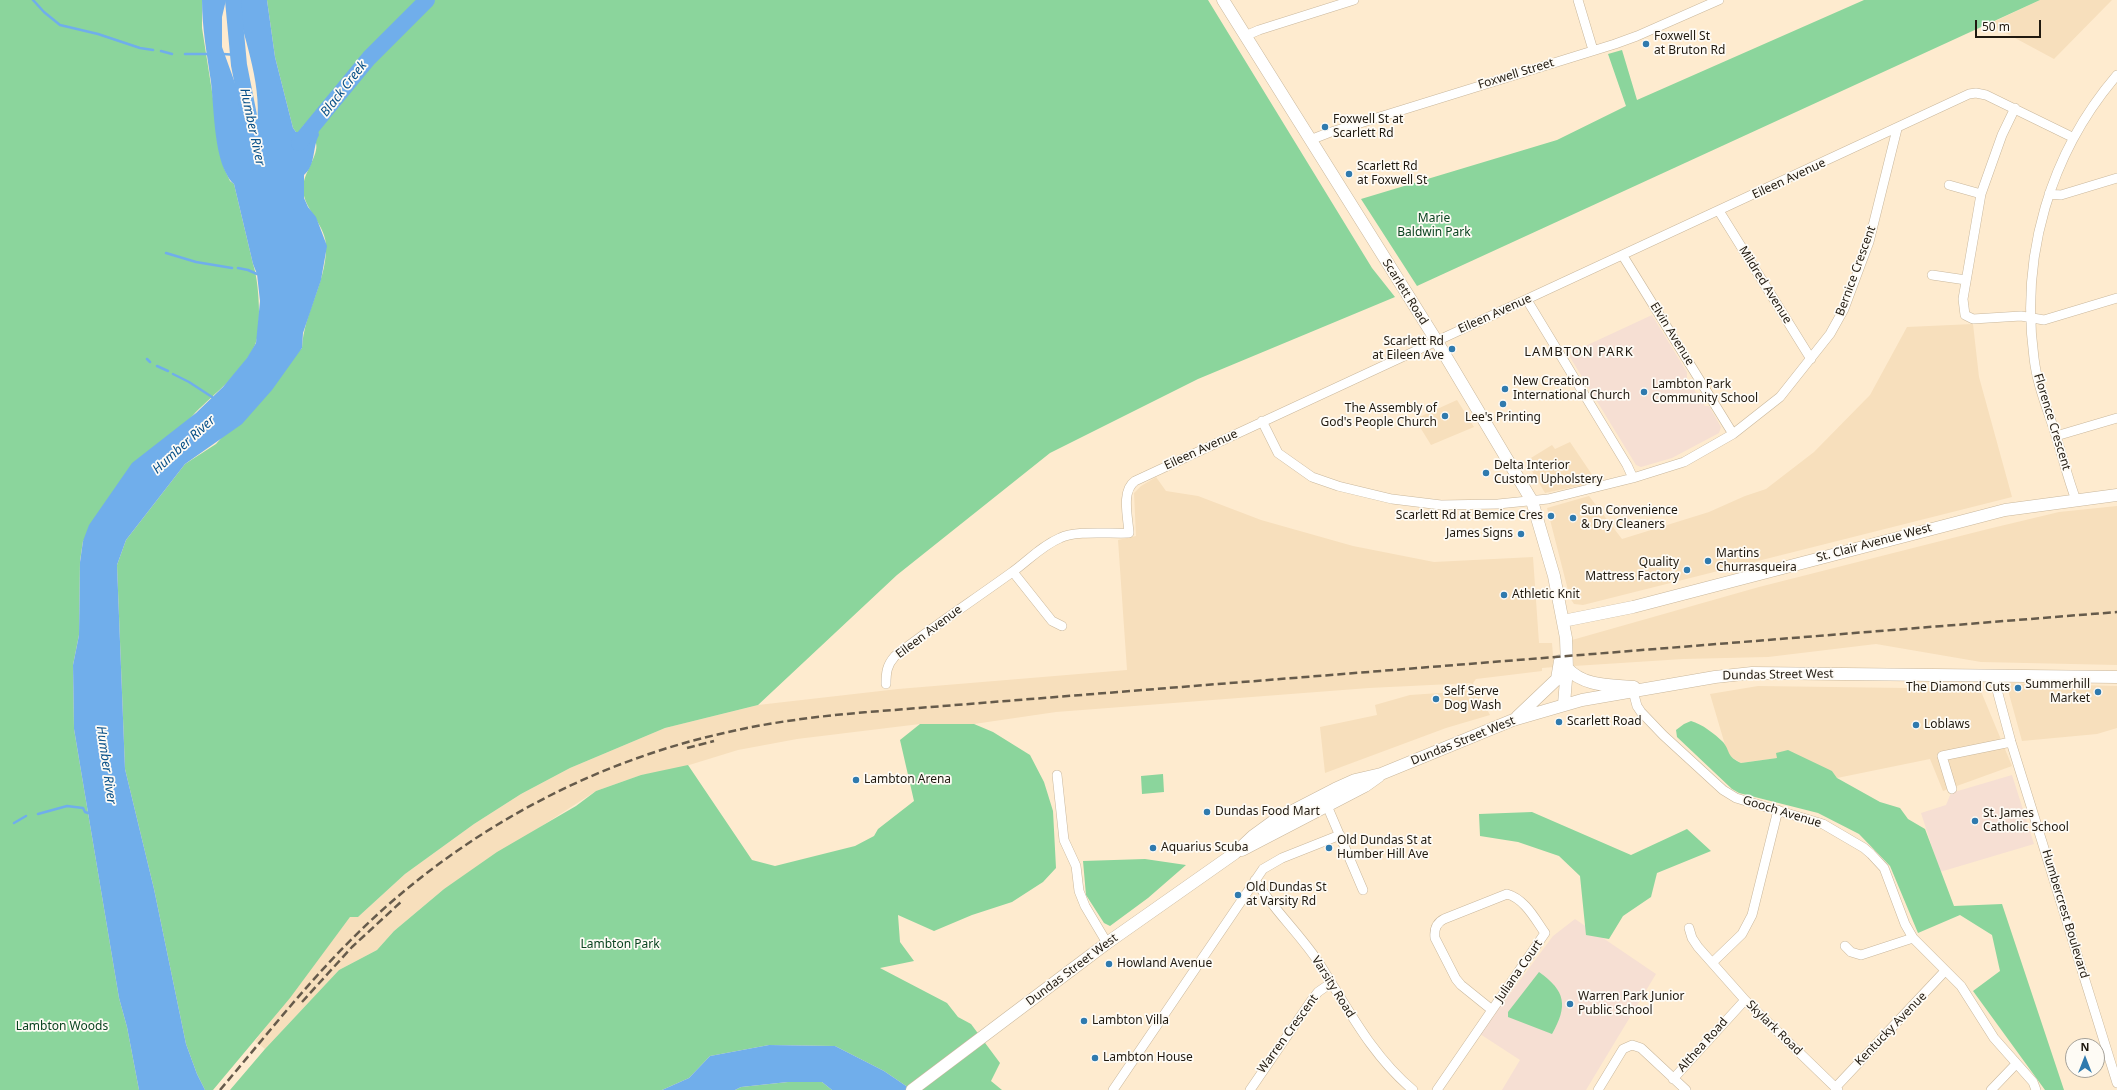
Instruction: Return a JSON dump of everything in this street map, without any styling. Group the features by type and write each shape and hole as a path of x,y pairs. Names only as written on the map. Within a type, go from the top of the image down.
{"main road":[{"name":"Scarlett Road","path":"1223,0 1436,340 1532,501 1554,576 1566,638 1567,668 1564,704"},
{"name":"St. Clair Avenue West","path":"1562,621 1633,607 2005,510 2117,495"},
{"name":"Scarlett Road","path":"1513,720 1557,679 1560,668 1558,638 1562,621"},
{"path":"1567,668 1575,677 1592,683 1649,688"},
{"name":"Dundas Street West","path":"912,1090 1107,944 1235,853 1260,842 1324,800 1365,786 1381,774 1513,720 1564,704 1715,676 1752,674 2117,677"}],"street":[{"path":"1245,36 1259,30 1354,0"},
{"path":"1578,0 1593,50"},
{"name":"Foxwell Street","path":"1310,140 1328,133 1637,36 1703,3 1719,0"},
{"name":"Florence Crescent","path":"2076,500 2037,378 2033,352 2031,318 2031,292 2034,258 2049,194 2072,137 2103,92 2117,75"},
{"name":"Eileen Avenue","path":"886,684 886,671 889,663 895,656 937,624 1013,572 1042,548 1061,538 1074,534 1129,533 1127,493 1130,485 1262,421 1436,340 1623,256 1973,93 1986,95 2016,108 2072,137"},
{"path":"2016,108 2002,135 1981,194 1966,280 1963,308 1967,317 1973,319 2021,316 2044,320 2117,298"},
{"name":"Bernice Crescent","path":"1262,421 1278,453 1312,477 1338,486 1392,499 1441,505 1498,504 1548,499 1633,478 1684,462 1733,434 1780,397 1830,334 1844,310 1866,249 1897,129"},
{"path":"2049,194 2061,195 2117,178"},
{"path":"1949,185 1981,194"},
{"name":"Mildred Avenue","path":"1719,211 1811,359"},
{"name":"Elvin Avenue","path":"1623,256 1733,434"},
{"path":"1932,275 1966,280"},
{"path":"1527,300 1627,465 1633,478"},
{"path":"2056,436 2117,418"},
{"path":"1013,572 1052,621 1062,626"},
{"name":"Humbercrest Boulevard","path":"1993,675 2011,742 2117,1083"},
{"name":"Gooch Avenue","path":"1633,691 1637,706 1641,712 1663,735 1723,790 1736,798 1824,824 1864,848 1871,854 1884,868 1905,924 1913,938 1961,986 1994,1038 2033,1082 2036,1090"},
{"path":"1952,789 1942,756 2011,742"},
{"path":"1057,775 1064,840 1076,866 1079,891 1082,901 1107,944"},
{"path":"1324,800 1363,890"},
{"path":"1713,962 1742,934 1752,915 1778,810"},
{"path":"1117,1088 1255,880 1269,864 1340,835"},
{"name":"Varsity Road","path":"1255,880 1316,959 1364,1038 1387,1066 1413,1090"},
{"name":"Juliana Court","path":"1437,1090 1545,933 1521,901 1515,896 1507,894 1438,922 1434,932 1435,938 1461,986 1492,1010"},
{"name":"Skylark Road","path":"1689,928 1692,938 1746,1000 1837,1089"},
{"path":"1845,946 1851,952 1860,955 1913,938"},
{"name":"Kentucky Avenue","path":"1837,1089 1945,971"},
{"name":"Warren Crescent","path":"1250,1090 1311,1001 1318,992 1331,983"},
{"name":"Althea Road","path":"1686,1090 1673,1079 1746,1000"},
{"path":"1598,1090 1622,1050 1630,1045 1639,1046 1673,1079"},
{"path":"1991,1090 2016,1064"}],"shaded area":[{"path":"2040,0 2112,0 2054,59 1989,24"},
{"name":"Lambton Park Community School","path":"1652,315 1687,372 1687,379 1705,406 1709,406 1721,427 1719,433 1672,458 1641,467 1636,465 1568,354"},
{"path":"1973,324 1979,377 2012,497 1583,605 1574,604 1570,598 1547,508 1589,496 1622,539 1709,512 1745,496 1766,489 1814,452 1870,395 1907,327"},
{"path":"1457,400 1474,427 1431,445 1415,419"},
{"path":"1570,442 1597,482 1545,493 1526,461 1552,445 1555,449"},
{"path":"1156,477 1166,491 1198,496 1261,520 1353,546 1434,562 1533,557 1539,643 1552,643 1554,667 1542,668 1542,671 1476,679 1473,683 1490,715 1446,728 1325,773 1320,727 1377,715 1375,705 1410,695 1454,692 1472,683 1369,688 1056,712 974,724 920,724 797,739 738,750 673,770 641,775 596,791 444,889 394,931 377,950 339,970 265,1049 255,1041 350,917 358,917 405,874 474,824 521,794 570,768 665,728 758,705 898,689 1127,670 1118,540 1136,536 1134,493 1141,486"},
{"path":"2117,506 2117,665 1981,662 1876,644 1768,657 1683,659 1574,666 1572,640 1759,587 1988,529 2059,512"},
{"path":"2006,683 2117,686 2117,728 2097,734 2022,741"},
{"path":"1758,686 1980,689 2012,766 1943,791 1930,759 1837,778 1832,771 1777,758 1741,763 1728,755 1710,694"},
{"name":"St. James Catholic School","path":"2012,775 2034,844 1940,872 1921,813 1946,805 1951,793"},
{"name":"Warren Park Junior Public School","path":"1575,919 1656,974 1586,1090 1502,1090 1520,1060 1480,1034 1553,936"}],"green space":[{"name":"Lambton Woods","path":"0,0 202,0 202,28 224,168 230,181 234,184 257,281 259,305 258,328 255,345 250,355 220,390 195,413 83,541 80,561 79,635 73,665 74,729 119,998 127,1027 139,1090 0,1090"},
{"path":"267,0 1208,0 1372,268 1395,297 1198,379 1050,453 897,575 758,705 665,728 570,768 521,794 474,824 405,874 358,917 350,917 290,998 213,1090 205,1090 197,1074 186,1044 154,889 125,769 117,565 126,540 185,464 216,444 302,348 307,322 323,273 326,248 325,240 323,232 307,204 303,189 305,176 315,153 316,143 304,125 299,132 296,132 293,128 275,57"},
{"name":"Marie Baldwin Park","path":"1864,0 2040,0 1417,286 1361,199 1557,140 1626,106 1608,54 1622,50 1637,100"},
{"path":"1691,721 1704,727 1716,736 1723,742 1731,756 1741,763 1777,758 1776,753 1788,750 1832,771 1837,778 1880,802 1900,808 1908,819 1925,829 1954,906 2002,904 2064,1090 2045,1090 1973,991 2000,971 1992,935 1960,915 1918,933 1890,866 1859,834 1818,813 1739,793 1732,789 1677,737 1676,730"},
{"name":"Lambton Park","path":"920,724 974,724 993,732 1030,755 1044,782 1053,811 1056,868 1043,882 1012,902 972,915 934,931 898,915 900,942 914,961 880,968 947,1003 958,1017 971,1024 1000,1063 991,1081 1002,1090 912,1090 884,1071 835,1046 769,1045 710,1056 689,1078 662,1090 230,1090 265,1049 339,970 377,950 394,931 444,889 497,852 576,806 596,791 641,775 688,765 752,860 775,866 855,846 874,836 878,829 914,801 900,740"},
{"path":"1163,774 1164,792 1142,794 1141,776"},
{"path":"1532,812 1631,855 1687,829 1711,851 1657,873 1651,897 1623,916 1609,939 1586,935 1580,876 1559,856 1518,842 1480,836 1479,814"},
{"path":"1145,859 1186,865 1148,898 1110,926 1104,923 1086,895 1083,861"},
{"path":"1539,972 1555,986 1562,1000 1561,1015 1552,1034 1508,1017 1508,1012"},
{"path":"788,1082 822,1082 832,1090 735,1090 741,1087"}],"water":[{"path":"202,0 226,0 222,17 222,47 244,108 256,132 258,99 256,83 235,0 267,0 275,57 293,128 296,132 299,132 307,123 318,130 319,135 315,145 312,161 308,171 304,175 304,198 308,207 316,217 327,246 321,280 303,333 302,348 272,390 242,424 185,464 126,540 117,565 125,769 154,889 186,1044 197,1074 205,1090 139,1090 127,1027 119,998 74,729 73,665 79,635 80,562 83,541 89,525 132,463 196,413 223,387 247,358 256,343 260,301 257,274 253,264 234,184 229,179 224,169 218,149 204,31"},
{"path":"769,1045 835,1046 884,1071 912,1090 832,1090 822,1082 788,1082 741,1087 735,1090 662,1090 689,1078 710,1056"}],"waterway":[{"path":"33,0 44,12 60,25 98,34 140,48 153,50"},
{"name":"Humber River","path":"233,0 239,65 254,141"},
{"name":"Black Creek","path":"299,143 369,58 427,0"},
{"path":"161,51 172,54"},
{"path":"185,54 210,54"},
{"path":"223,54 238,55"},
{"path":"166,253 196,262 232,268"},
{"path":"238,268 257,274"},
{"path":"147,359 150,362"},
{"path":"157,366 168,371"},
{"path":"173,374 189,382 212,397"},
{"path":"38,814 67,806 83,808 85,812 88,813"},
{"path":"14,823 26,816"}],"railway":[{"path":"220,1090 289,1008 343,948 400,894 441,862 484,833 530,806 576,783 624,763 674,746 724,733 782,722 861,713 2117,612"},
{"path":"687,748 714,741"},
{"path":"302,1002 352,947 402,901"}],"place":[{"name":"Foxwell St at Bruton Rd","path":"1646,44"},
{"name":"Foxwell St at Scarlett Rd","path":"1325,127"},
{"name":"Scarlett Rd at Foxwell St","path":"1349,174"},
{"name":"Scarlett Rd at Eileen Ave","path":"1452,349"},
{"name":"New Creation International Church","path":"1505,389"},
{"name":"Lambton Park Community School","path":"1644,392"},
{"name":"Lee's Printing","path":"1503,404"},
{"name":"The Assembly of God's People Church","path":"1445,416"},
{"name":"Delta Interior Custom Upholstery","path":"1486,473"},
{"name":"Scarlett Rd at Bemice Cres","path":"1551,516"},
{"name":"Sun Convenience & Dry Cleaners","path":"1573,518"},
{"name":"James Signs","path":"1521,534"},
{"name":"Martins Churrasqueira","path":"1708,561"},
{"name":"Quality Mattress Factory","path":"1687,570"},
{"name":"Athletic Knit","path":"1504,595"},
{"name":"The Diamond Cuts","path":"2018,688"},
{"name":"Summerhill Market","path":"2098,692"},
{"name":"Self Serve Dog Wash","path":"1436,699"},
{"name":"Scarlett Road","path":"1559,722"},
{"name":"Loblaws","path":"1916,725"},
{"name":"Lambton Arena","path":"856,780"},
{"name":"Dundas Food Mart","path":"1207,812"},
{"name":"St. James Catholic School","path":"1975,821"},
{"name":"Aquarius Scuba","path":"1153,848"},
{"name":"Old Dundas St at Humber Hill Ave","path":"1329,848"},
{"name":"Old Dundas St at Varsity Rd","path":"1238,895"},
{"name":"Howland Avenue","path":"1109,964"},
{"name":"Warren Park Junior Public School","path":"1570,1004"},
{"name":"Lambton Villa","path":"1084,1021"},
{"name":"Lambton House","path":"1095,1058"}],"district":[{"name":"LAMBTON PARK","path":"1579,352"}]}
